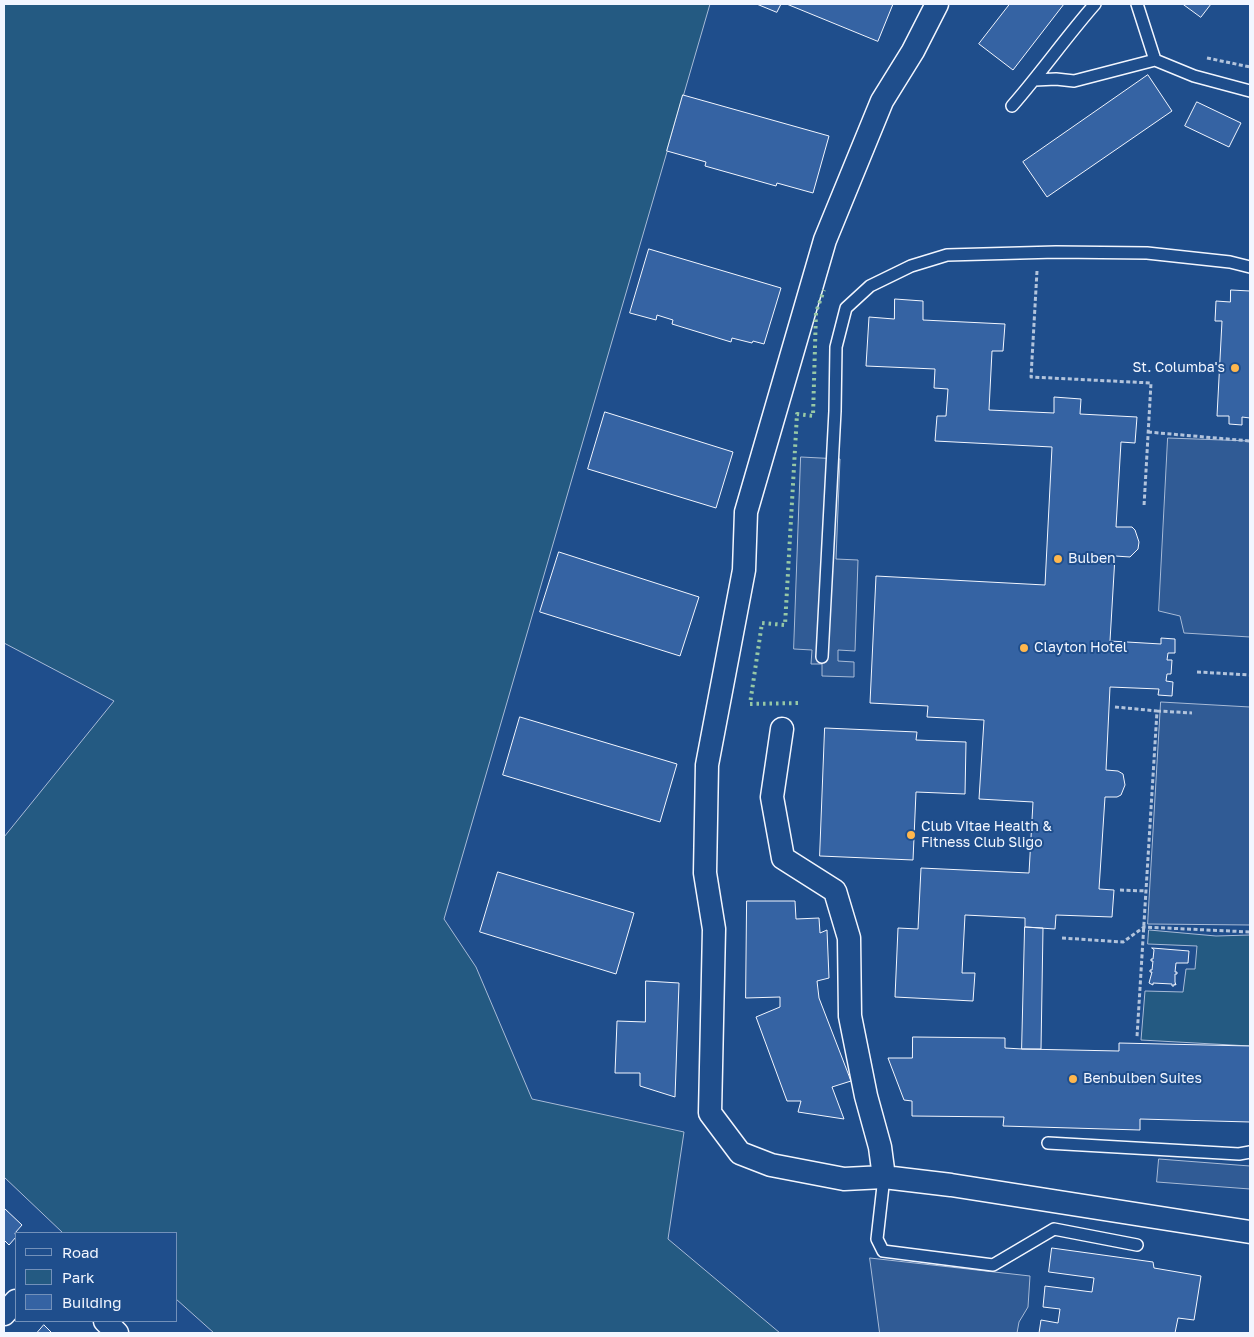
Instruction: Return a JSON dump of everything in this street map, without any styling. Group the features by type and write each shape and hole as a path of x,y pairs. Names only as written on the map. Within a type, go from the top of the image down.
{"street":[{"path":"937,4 913,51 882,101 821,251 746,512 744,570 707,765 705,872 714,929 710,1113 740,1152 771,1165 844,1179 884,1177 951,1185 1250,1232"},
{"path":"782,730 772,797 783,858 835,891 849,938 850,1016 866,1096 880,1146 884,1177"},
{"path":"4,1314 15,1302"},
{"path":"106,1322 118,1333"}],"lane":[{"path":"1012,106 1035,80 1068,34 1095,4"},
{"path":"1137,4 1155,60"},
{"path":"1035,80 1056,79 1074,81 1155,60 1194,76 1250,91"},
{"path":"822,657 830,471 835,411 836,347 846,308 870,286 911,266 947,255 1147,253 1230,262 1250,267"},
{"path":"1048,1143 1239,1154 1250,1152"},
{"path":"884,1177 877,1239 882,1251 993,1266 1054,1228 1137,1245"}],"path":[{"path":"1038,253 1031,377 1151,383 1144,506"},
{"path":"1148,432 1250,441"},
{"path":"1197,672 1250,675"},
{"path":"1115,707 1192,713"},
{"path":"1136,1037 1147,892 1157,711"},
{"path":"1120,890 1147,892"},
{"path":"1062,938 1123,942 1144,927 1250,932"}],"green space":[{"path":"4,4 710,4 444,919 476,967 532,1099 684,1132 668,1239 780,1333 214,1333 178,1301 178,1232 62,1232 4,1177 4,837 114,701 4,643"},
{"path":"1149,930 1216,936 1250,935 1250,1046 1141,1040 1145,991 1183,992 1186,969 1195,969 1197,946 1148,944"}],"shaded area":[{"path":"1168,438 1250,441 1250,637 1184,633 1180,616 1159,611"},
{"path":"801,457 840,459 836,559 858,560 855,651 838,650 838,661 854,662 854,677 822,676 822,664 811,664 812,650 794,649"},
{"path":"1161,702 1250,707 1250,925 1148,924"},
{"path":"1159,1159 1250,1166 1250,1189 1157,1182"},
{"path":"870,1258 1030,1276 1028,1307 1019,1322 1017,1333 880,1333"}],"building":[{"path":"757,4 781,4 777,12"},
{"path":"787,4 893,4 878,41"},
{"path":"1010,4 1064,4 1013,70 979,44"},
{"path":"1183,4 1211,4 1201,17"},
{"path":"1148,75 1172,111 1047,197 1023,162"},
{"path":"683,95 829,136 813,193 777,183 776,186 705,166 706,162 667,151"},
{"path":"1197,102 1241,123 1229,147 1185,126"},
{"path":"649,249 781,288 764,344 732,338 731,342 672,324 673,320 657,315 656,320 630,313"},
{"name":"St. Columba's","path":"1231,290 1250,291 1250,418 1242,417 1242,425 1229,424 1229,416 1217,416 1222,321 1215,321 1216,301 1230,302"},
{"name":"Clayton Hotel","path":"895,299 923,301 923,320 1005,324 1003,351 992,351 989,410 1054,413 1054,397 1081,399 1080,414 1137,417 1135,443 1121,442 1116,527 1132,527 1139,542 1138,549 1130,557 1115,556 1110,641 1161,644 1161,638 1175,639 1175,653 1168,653 1167,660 1172,660 1171,674 1167,674 1166,681 1173,682 1172,696 1158,695 1159,689 1110,687 1106,770 1118,771 1123,774 1125,785 1121,795 1105,797 1099,889 1114,890 1112,917 1056,915 1055,929 1025,927 1025,918 965,915 962,973 975,973 973,1001 895,997 898,928 918,929 921,868 1029,873 1033,802 979,799 984,720 927,717 928,706 870,703 876,576 1045,585 1052,447 935,441 937,416 946,416 948,389 934,388 935,369 866,366 869,317 894,319"},
{"path":"605,412 733,452 716,508 588,469"},
{"path":"559,552 699,597 680,656 540,612"},
{"path":"520,717 677,764 660,822 503,775"},
{"path":"825,728 917,732 916,740 966,742 965,794 916,792 913,860 820,856"},
{"path":"498,872 634,913 616,974 480,932"},
{"path":"747,901 795,901 796,919 819,918 820,933 827,930 829,978 817,981 819,998 851,1081 832,1087 844,1119 798,1112 801,1101 787,1101 756,1017 780,1007 780,997 746,998"},
{"path":"1025,927 1043,928 1041,1049 1022,1049"},
{"path":"1152,948 1189,951 1188,963 1176,963 1176,985 1153,983 1153,985 1149,983 1153,961 1151,959 1153,959 1154,950"},
{"path":"646,981 679,983 675,1097 640,1086 640,1073 615,1073 617,1021 645,1022"},
{"name":"Benbulben Suites","path":"913,1037 1005,1038 1005,1048 1022,1049 1119,1051 1119,1043 1250,1046 1250,1122 1140,1119 1140,1130 1003,1126 1004,1117 912,1116 912,1101 904,1100 888,1058 912,1058"},
{"path":"4,1208 22,1225 15,1232 15,1238 9,1245 4,1240"},
{"path":"1052,1248 1153,1262 1154,1268 1201,1276 1194,1320 1178,1318 1175,1333 1039,1333 1041,1320 1058,1323 1060,1309 1043,1307 1045,1286 1092,1292 1094,1278 1049,1272"},
{"path":"44,1325 52,1333 37,1333"}],"hedge":[{"path":"798,703 750,704 762,623 785,625 797,414 813,416 816,312 824,290"}],"place":[{"name":"St. Columba's","path":"1235,368"},
{"name":"Bulben","path":"1058,559"},
{"name":"Clayton Hotel","path":"1024,648"},
{"name":"Club Vitae Health & Fitness Club Sligo","path":"911,835"},
{"name":"Benbulben Suites","path":"1073,1079"}]}
